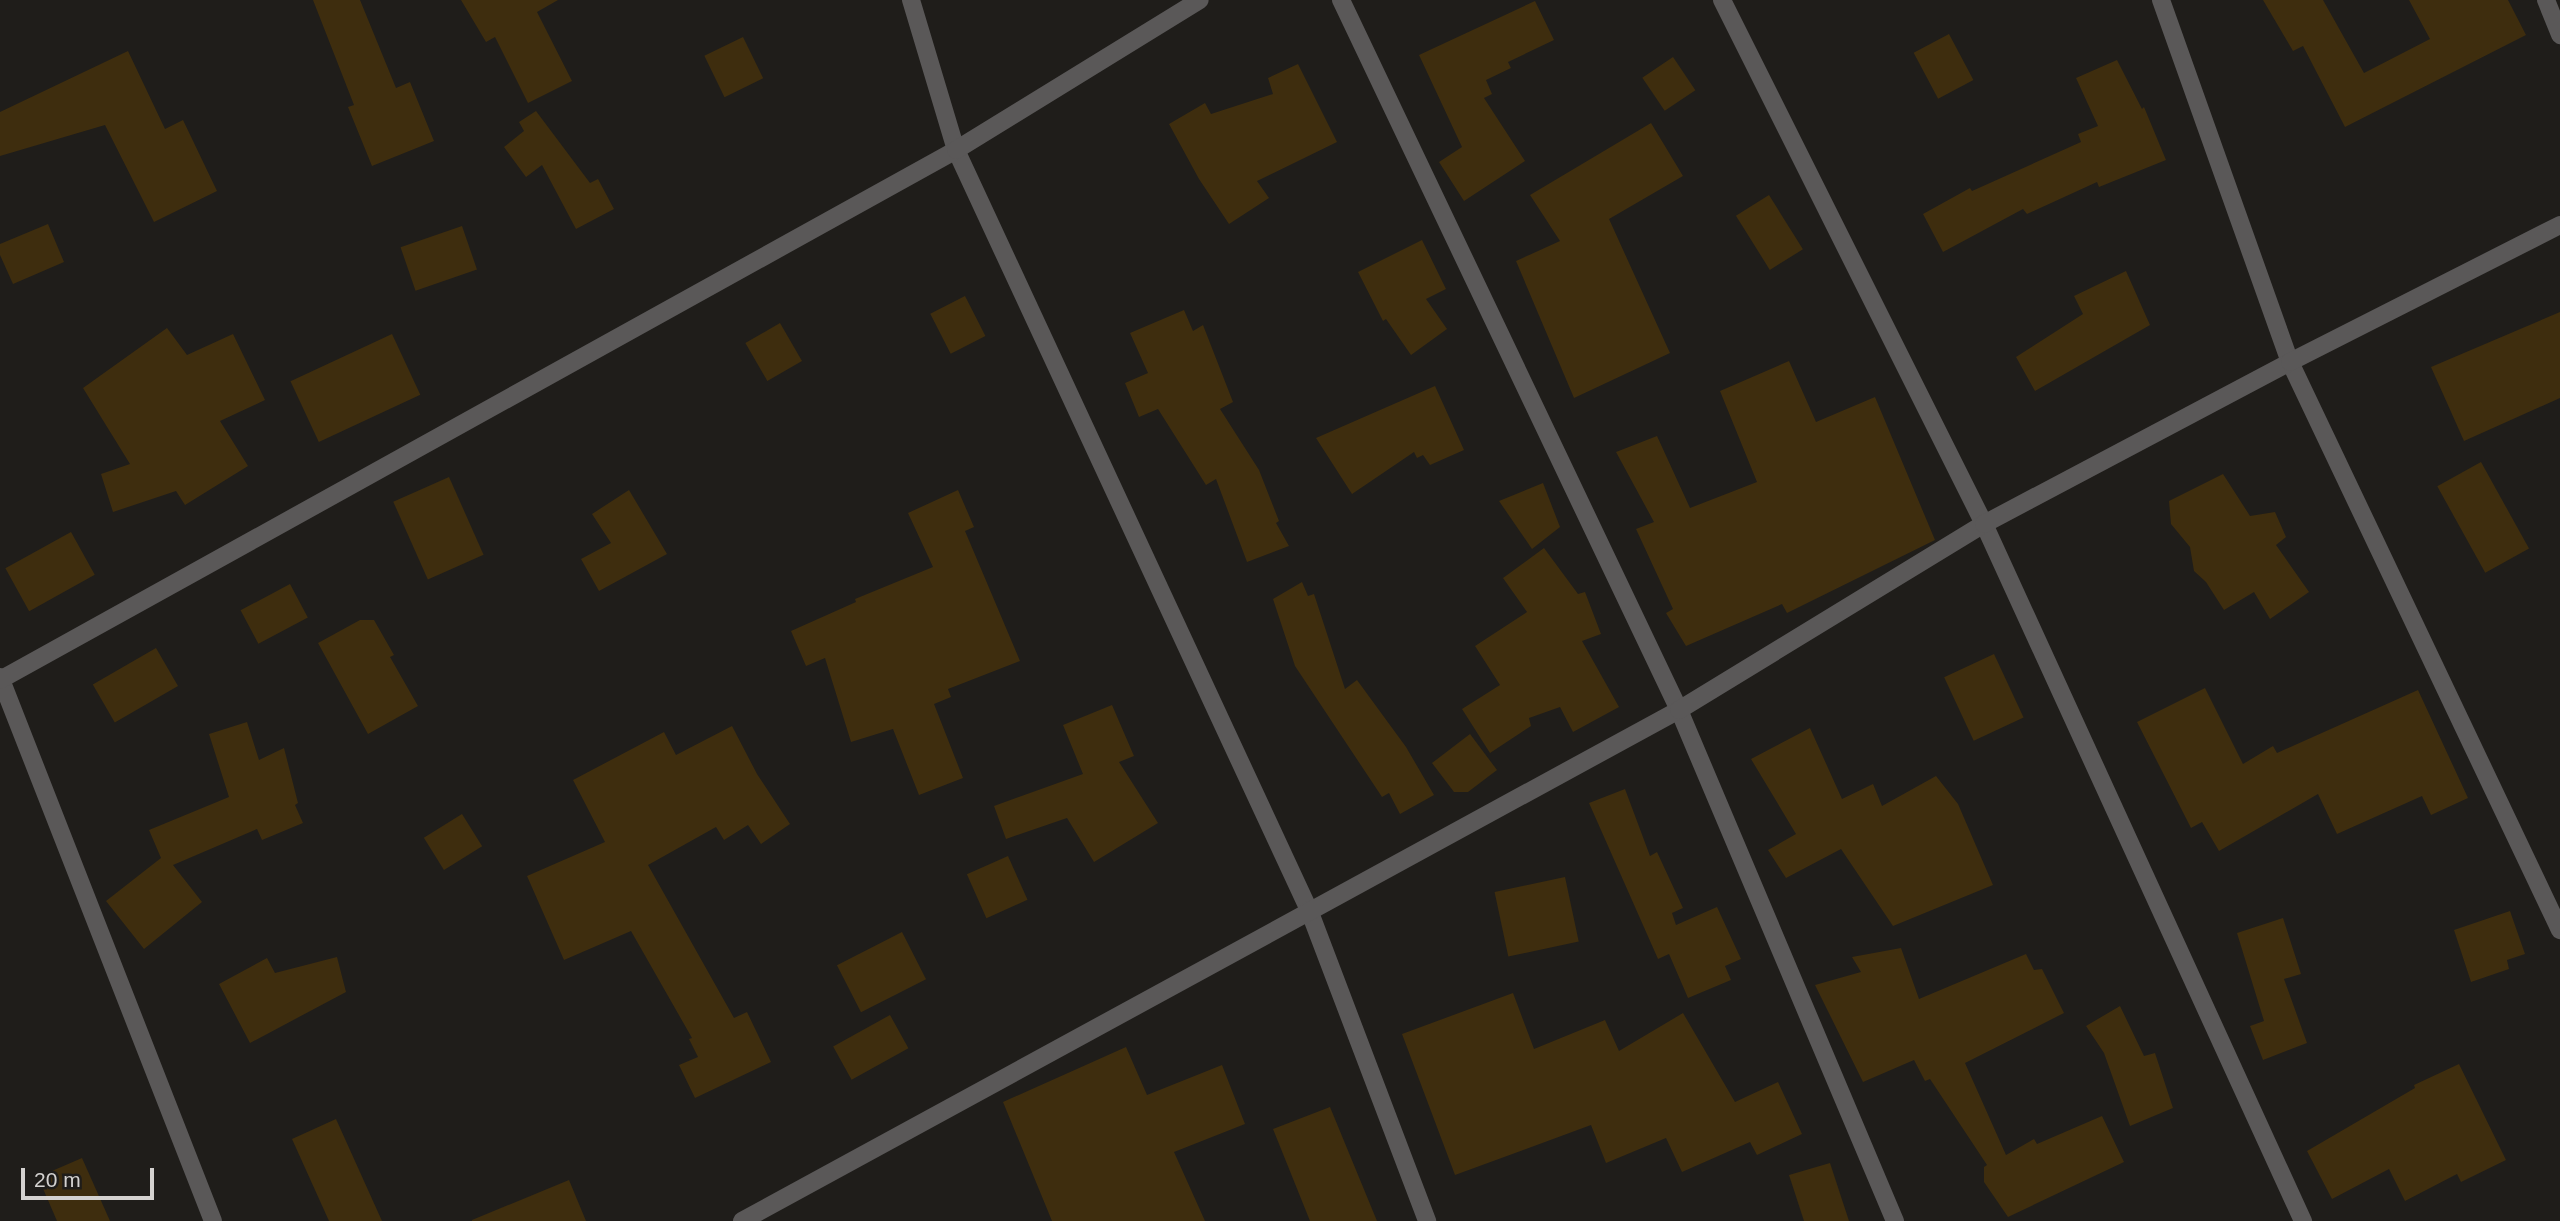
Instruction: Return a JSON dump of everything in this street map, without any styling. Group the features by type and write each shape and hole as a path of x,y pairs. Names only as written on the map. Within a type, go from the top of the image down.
{"street":[{"path":"911,0 956,150 1309,910 1427,1221"},
{"path":"213,1221 0,679 956,150 1200,0"},
{"path":"1340,0 1679,710 1895,1221"},
{"path":"1722,0 1984,524 2303,1221"},
{"path":"2161,0 2290,362 2560,930"},
{"path":"2546,0 2560,35"},
{"path":"743,1221 1679,710 1984,524 2290,362 2560,225"}],"building":[{"path":"313,0 360,0 396,88 410,82 434,141 372,166 348,107 354,105"},
{"path":"461,0 558,0 537,12 572,81 528,103 495,37 486,42"},
{"path":"2263,0 2323,0 2364,73 2430,39 2409,0 2508,0 2526,35 2345,127 2303,46 2293,51"},
{"path":"1535,1 1554,40 1508,62 1511,68 1486,80 1492,94 1484,98 1525,161 1464,201 1439,162 1462,147 1419,55"},
{"path":"1949,34 1973,80 1938,99 1914,53"},
{"path":"743,37 763,78 725,97 704,56"},
{"path":"128,51 165,129 183,120 217,191 154,222 105,125 0,156 0,112"},
{"path":"1673,57 1695,90 1665,111 1642,78"},
{"path":"2117,60 2142,109 2144,107 2166,160 2099,187 2097,182 2027,214 2023,209 1943,252 1923,214 1970,188 1972,191 2081,142 2078,134 2098,126 2076,78"},
{"path":"1298,64 1337,142 1257,181 1269,198 1229,224 1199,179 1169,124 1205,103 1211,114 1273,94 1268,78"},
{"path":"536,111 590,183 598,179 614,209 576,229 542,165 526,177 504,147 524,131 519,122"},
{"path":"1651,123 1683,176 1609,219 1670,353 1574,398 1516,261 1560,241 1530,195"},
{"path":"1769,195 1803,249 1770,270 1736,216"},
{"path":"48,224 64,262 13,284 0,255 0,244"},
{"path":"462,226 477,269 416,291 401,247"},
{"path":"1422,240 1446,289 1426,299 1447,329 1411,355 1386,319 1383,321 1358,272"},
{"path":"2126,271 2150,325 2035,391 2016,357 2083,314 2074,296"},
{"path":"965,296 985,336 951,354 930,314"},
{"path":"1184,310 1193,331 1203,325 1233,402 1220,409 1259,470 1279,521 1276,523 1289,546 1247,562 1216,479 1206,485 1158,409 1139,417 1125,383 1148,373 1130,333"},
{"path":"2560,312 2560,398 2464,441 2431,367"},
{"path":"780,323 802,361 767,381 745,343"},
{"path":"167,328 187,355 233,334 265,400 220,421 248,466 185,505 176,491 113,512 101,474 130,464 83,388"},
{"path":"392,334 420,395 319,442 290,381"},
{"path":"1789,361 1816,422 1875,397 1935,540 1787,613 1782,604 1686,646 1666,613 1673,609 1636,529 1654,522 1616,452 1657,436 1690,508 1757,482 1720,391"},
{"path":"1435,386 1464,450 1430,465 1423,455 1417,458 1414,452 1352,494 1316,438"},
{"path":"2481,462 2529,549 2485,573 2437,486"},
{"path":"2223,474 2250,516 2275,512 2286,537 2276,545 2309,592 2270,619 2254,592 2224,610 2206,582 2194,571 2190,547 2171,524 2169,501"},
{"path":"449,477 484,555 428,579 393,502"},
{"path":"1543,483 1560,527 1532,549 1499,501"},
{"path":"629,490 667,554 599,591 581,559 611,543 592,514"},
{"path":"958,490 974,527 965,531 1020,661 948,689 951,697 934,704 963,778 919,795 893,729 851,742 825,658 806,666 791,631 856,602 855,599 933,567 908,513"},
{"path":"71,532 95,575 29,611 5,568"},
{"path":"1544,548 1578,594 1585,592 1601,634 1582,641 1619,707 1573,732 1560,707 1529,718 1531,726 1490,753 1462,709 1500,685 1475,646 1527,612 1503,578"},
{"path":"1302,582 1308,596 1314,594 1345,689 1357,680 1406,747 1434,795 1400,814 1389,793 1382,797 1295,666 1273,599"},
{"path":"290,584 308,618 258,644 241,610"},
{"path":"360,620 374,620 394,655 390,657 418,706 368,734 318,643"},
{"path":"156,648 178,686 115,723 93,684"},
{"path":"1994,654 2024,717 1974,741 1944,677"},
{"path":"2205,688 2243,764 2273,746 2277,753 2418,690 2468,798 2431,815 2422,796 2337,834 2318,794 2219,851 2202,822 2191,828 2137,722"},
{"path":"1112,705 1134,756 1119,762 1158,823 1094,862 1067,818 1006,839 994,806 1083,774 1063,725"},
{"path":"247,722 259,760 284,748 298,803 295,805 303,823 262,840 257,829 173,865 202,902 144,949 106,901 161,858 149,830 229,797 209,734"},
{"path":"732,726 757,774 790,824 761,844 748,825 724,840 716,827 648,865 734,1018 747,1012 771,1062 695,1098 679,1065 698,1057 689,1039 692,1038 631,931 564,960 527,876 605,842 573,780 664,732 676,755"},
{"path":"1810,728 1842,799 1873,784 1882,806 1936,776 1958,804 1993,885 1893,926 1841,849 1786,878 1768,850 1796,834 1751,759"},
{"path":"1470,734 1497,770 1468,792 1454,792 1432,763"},
{"path":"1625,789 1650,856 1657,852 1683,908 1672,913 1676,925 1717,907 1741,959 1725,966 1731,980 1688,998 1669,954 1658,959 1589,803"},
{"path":"462,814 482,846 444,870 424,838"},
{"path":"1008,856 1028,900 986,918 967,874"},
{"path":"1565,877 1579,942 1508,957 1495,892"},
{"path":"2510,911 2525,954 2507,960 2509,969 2471,982 2454,930"},
{"path":"2283,918 2301,974 2284,979 2307,1043 2263,1060 2250,1026 2264,1021 2237,933"},
{"path":"902,932 926,979 861,1012 837,965"},
{"path":"1901,948 1919,999 2026,954 2034,970 2042,969 2064,1013 1965,1063 2006,1155 2034,1139 2037,1144 2102,1116 2124,1162 2008,1217 1984,1182 1984,1167 1987,1165 1930,1079 1925,1081 1914,1060 1863,1082 1815,985 1861,972 1852,957"},
{"path":"337,957 346,992 250,1043 219,984 267,958 275,973"},
{"path":"1513,993 1534,1049 1605,1020 1619,1051 1683,1013 1735,1102 1778,1082 1802,1134 1757,1155 1750,1142 1682,1172 1666,1138 1606,1163 1591,1125 1455,1175 1402,1034"},
{"path":"2120,1006 2144,1056 2155,1053 2173,1108 2130,1126 2104,1053 2086,1026"},
{"path":"890,1015 908,1048 852,1080 833,1047"},
{"path":"1126,1047 1147,1095 1222,1065 1245,1124 1174,1152 1205,1221 1052,1221 1003,1102"},
{"path":"2459,1064 2506,1160 2461,1182 2457,1174 2405,1201 2389,1169 2332,1199 2307,1151 2415,1088 2414,1085"},
{"path":"1330,1107 1377,1221 1310,1221 1273,1129"},
{"path":"336,1119 382,1221 329,1221 292,1139"},
{"path":"82,1158 110,1221 57,1221 38,1177"},
{"path":"1830,1163 1849,1221 1804,1221 1789,1175"},
{"path":"569,1180 586,1221 472,1221 472,1220"}]}
